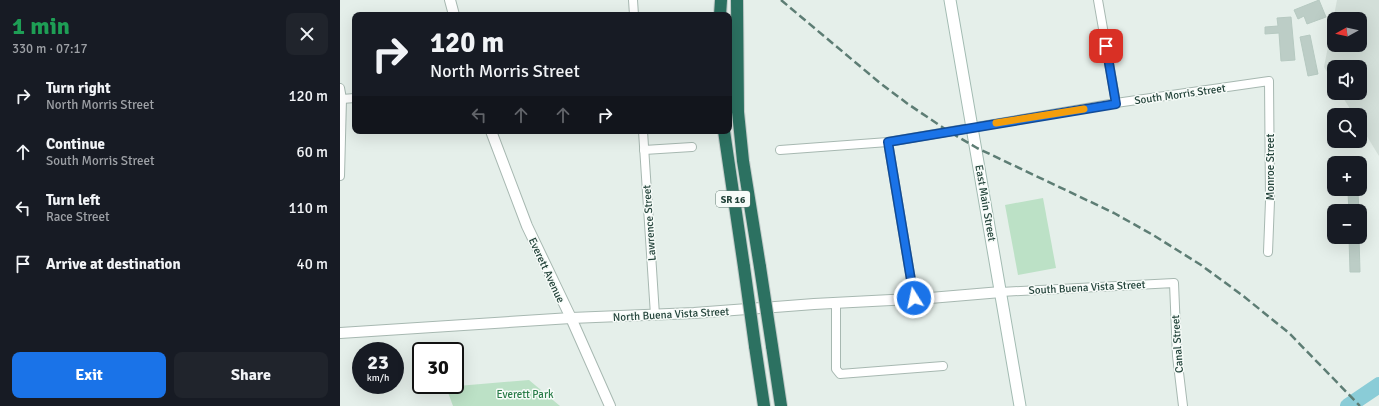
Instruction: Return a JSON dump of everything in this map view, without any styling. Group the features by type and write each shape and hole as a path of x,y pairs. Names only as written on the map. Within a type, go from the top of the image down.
{"highway":[{"name":"SR 16","path":"737,0 738,112 743,161 780,406"},
{"name":"SR 16","path":"724,134 764,406"}],"main road":[{"name":"East Main Street","path":"950,0 972,128 977,148 1020,406"}],"street":[{"path":"450,0 453,12"},
{"path":"633,0 634,12"},
{"path":"1098,0 1116,104"},
{"name":"South Morris Street","path":"780,150 888,142 1116,104 1270,81"},
{"name":"Monroe Street","path":"1268,252 1270,201 1270,81"},
{"path":"340,88 342,99 340,176"},
{"path":"342,99 352,98"},
{"name":"Everett Avenue","path":"492,134 527,226 571,318 610,406"},
{"name":"Lawrence Street","path":"642,134 655,315"},
{"path":"888,142 914,298"},
{"path":"644,150 692,147"},
{"name":"South Buena Vista Street","path":"1001,292 1174,283"},
{"name":"Canal Street","path":"1174,283 1177,356 1183,406"},
{"name":"North Buena Vista Street","path":"340,333 571,318 655,315 1001,292"},
{"path":"836,303 836,369 840,374 943,366"}],"shaded area":[{"path":"1337,0 1379,0 1379,156 1367,136 1367,108 1350,108 1344,100 1367,100 1367,60 1327,60 1327,72 1324,67 1327,52 1367,52 1367,12 1335,12"}],"green space":[{"path":"1043,198 1056,268 1018,275 1005,205"},
{"name":"Everett Park","path":"529,380 560,406 453,406 449,394 464,394 464,385"}],"building":[{"path":"1319,0 1326,17 1307,24 1304,16 1298,19 1294,10"},
{"path":"1291,17 1295,60 1281,61 1279,33 1265,34 1265,27 1278,26 1277,18"},
{"path":"1310,35 1318,74 1308,76 1300,37"},
{"path":"1348,196 1358,196 1359,204 1349,204"},
{"path":"1349,244 1359,244 1360,272 1350,272"}],"waterway":[{"path":"1348,406 1379,385"}],"railway":[{"path":"781,0 880,83 948,131 977,148 1114,213 1201,265 1242,295 1289,333 1360,406"}],"slow traffic":[{"path":"996,123 1084,109"}],"route":[{"path":"914,298 888,142 1036,116 1116,104 1106,46"}]}
